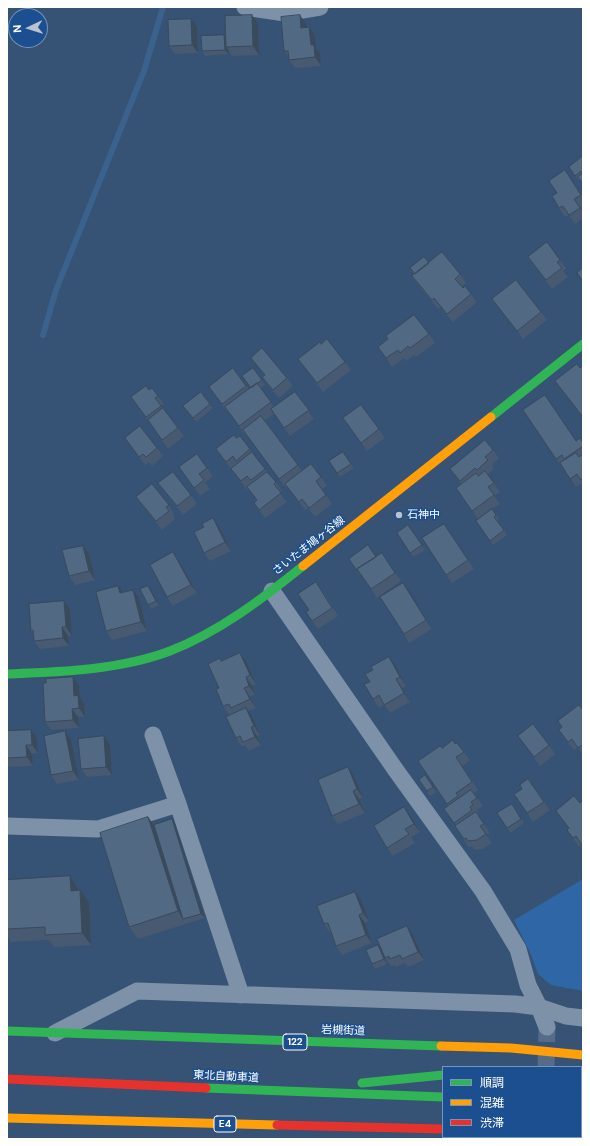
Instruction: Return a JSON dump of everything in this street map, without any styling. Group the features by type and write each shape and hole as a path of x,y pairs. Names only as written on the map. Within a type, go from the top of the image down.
{"main road":[{"name":"さいたま鳩ヶ谷線","path":"7,674 96,668 131,662 171,650 205,635 238,615 272,591 583,344"},
{"name":"岩槻街道","path":"7,1031 511,1048 583,1055"},
{"path":"284,1092 442,1075"},
{"name":"東北自動車道","path":"7,1079 284,1092 442,1097"},
{"name":"E4","path":"7,1118 442,1129"}],"street":[{"path":"245,7 285,13 320,7"},
{"path":"272,591 395,769 483,891 518,949 528,985 547,1027"},
{"path":"153,735 178,804 242,995"},
{"path":"7,826 98,829 178,804"},
{"path":"55,1033 137,991 515,1004 539,1007 566,1016 583,1018"}],"shaded area":[{"path":"583,879 583,991 551,985 538,974 532,957 514,920"}],"building":[{"path":"252,15 253,46 226,47 225,16"},
{"path":"300,15 301,28 309,27 311,45 314,45 315,57 289,60 288,51 284,51 281,17"},
{"path":"191,19 192,45 169,46 168,20"},
{"path":"224,35 225,50 202,51 201,36"},
{"path":"583,156 583,173 582,174 581,171 575,176 569,167"},
{"path":"565,170 581,195 574,199 580,208 569,215 563,206 559,208 552,196 557,193 549,181"},
{"path":"583,173 583,184 578,177"},
{"path":"547,242 560,260 557,262 562,268 546,280 528,257"},
{"path":"442,252 460,274 455,279 463,288 465,286 471,294 447,314 434,298 432,300 412,276"},
{"path":"424,257 429,263 415,274 410,268"},
{"path":"583,268 583,281 577,273"},
{"path":"516,280 541,312 517,331 492,299"},
{"path":"414,315 429,334 410,348 408,346 400,353 398,350 386,358 378,347 388,339 386,336"},
{"path":"327,339 345,362 317,383 298,359 320,342 321,344"},
{"path":"262,348 287,378 273,390 262,377 265,375 251,358"},
{"path":"577,364 580,368 583,366 583,417 555,381"},
{"path":"233,368 246,386 222,404 209,387"},
{"path":"253,368 262,380 251,388 242,376"},
{"path":"257,383 271,402 239,426 225,407"},
{"path":"146,386 149,390 152,388 158,396 155,398 161,406 146,417 131,397"},
{"path":"201,392 210,404 193,418 183,406"},
{"path":"295,392 309,410 284,428 271,409"},
{"path":"545,395 576,441 580,438 583,443 583,446 564,459 562,455 556,459 523,410"},
{"path":"361,405 379,429 361,443 343,418"},
{"path":"163,408 178,428 162,440 148,420"},
{"path":"261,416 298,465 279,479 243,430"},
{"path":"140,426 157,448 146,457 143,454 139,457 125,438"},
{"path":"234,435 236,438 240,436 250,449 236,461 233,456 226,462 216,449"},
{"path":"485,440 493,450 485,457 488,460 477,470 475,468 460,481 450,469"},
{"path":"252,452 265,469 251,480 247,476 241,481 231,469"},
{"path":"343,452 351,464 337,473 329,461"},
{"path":"576,453 579,457 583,454 583,479 581,480 577,474 570,479 560,463"},
{"path":"197,454 207,468 199,474 204,480 194,488 179,467"},
{"path":"311,464 321,477 316,481 326,495 309,508 302,499 299,502 285,484"},
{"path":"485,471 494,483 488,487 494,495 472,511 456,488 476,473 478,476"},
{"path":"173,472 191,495 177,506 158,483"},
{"path":"267,472 276,482 274,484 281,493 259,510 254,503 257,500 247,487"},
{"path":"152,484 169,505 166,507 169,511 156,521 136,497"},
{"path":"492,509 496,515 494,517 504,530 490,541 476,521"},
{"path":"213,518 225,542 204,553 194,532 204,527 202,524"},
{"path":"444,524 468,560 446,575 422,538"},
{"path":"408,525 422,545 410,553 397,533"},
{"path":"368,545 376,557 357,569 357,571 349,559"},
{"path":"83,546 89,571 69,576 62,550"},
{"path":"173,552 191,585 167,597 150,565"},
{"path":"382,553 395,573 371,589 357,569"},
{"path":"316,582 332,608 312,621 306,612 309,610 298,594"},
{"path":"403,583 426,620 404,634 380,597"},
{"path":"118,586 120,593 133,590 141,622 106,631 96,592"},
{"path":"148,586 156,601 148,605 140,589"},
{"path":"64,601 66,627 62,627 63,638 34,641 33,630 31,631 29,604"},
{"path":"240,653 250,675 246,677 249,686 244,688 250,699 231,708 229,704 223,706 216,689 219,688 208,664 220,658 221,661"},
{"path":"389,657 400,677 396,679 404,693 384,705 379,695 373,699 364,684 370,682 365,674 373,670 371,667"},
{"path":"73,677 74,696 78,695 79,708 72,709 73,720 45,722 43,683 46,683 46,679"},
{"path":"579,705 583,710 583,744 578,748 572,739 568,742 559,730 562,727 558,721"},
{"path":"246,708 254,726 251,727 255,737 243,742 240,736 236,738 226,717"},
{"path":"533,724 549,745 534,757 518,736"},
{"path":"31,730 32,745 26,745 27,757 7,758 7,731"},
{"path":"65,731 73,771 51,775 44,736"},
{"path":"104,736 106,767 81,769 78,739"},
{"path":"453,740 455,744 457,743 464,752 456,757 472,782 456,793 458,796 447,804 418,761 440,746 442,748"},
{"path":"348,767 357,789 353,791 359,804 332,816 318,780"},
{"path":"425,775 433,787 427,791 419,780"},
{"path":"528,779 544,802 527,813 514,794 522,789 520,785"},
{"path":"471,790 477,798 471,802 473,805 470,807 472,810 454,823 444,809"},
{"path":"574,796 580,803 582,801 583,802 583,846 576,836 573,838 567,830 569,828 556,811"},
{"path":"512,804 521,819 507,828 497,813"},
{"path":"404,807 414,824 405,829 409,834 387,848 374,826"},
{"path":"476,812 484,824 480,826 486,834 477,840 468,841 466,838 464,839 455,826"},
{"path":"148,817 178,911 129,927 100,833"},
{"path":"172,819 201,914 183,919 154,825"},
{"path":"70,876 71,891 80,890 82,933 45,935 45,927 7,929 7,880"},
{"path":"355,892 363,913 359,915 366,935 336,946 328,923 324,924 317,906"},
{"path":"407,926 418,952 402,959 400,955 390,959 389,956 385,958 377,939"},
{"path":"378,945 384,959 372,964 366,950"}],"waterway":[{"path":"43,335 56,290 144,71 163,7"}],"tunnel":[{"path":"546,1066 547,1027"}],"traffic: fast":[{"path":"491,417 583,344"},
{"path":"7,674 90,669 131,662 170,651 206,634 240,614 303,566"},
{"path":"7,1031 441,1046"},
{"path":"362,1083 442,1075"},
{"path":"206,1088 442,1097"}],"traffic: slow":[{"path":"303,566 491,417"},
{"path":"441,1046 511,1048 583,1055"},
{"path":"7,1118 277,1125"}],"traffic: jam":[{"path":"7,1079 206,1088"},
{"path":"277,1125 442,1129"}],"place":[{"name":"石神中","path":"399,515"}]}
